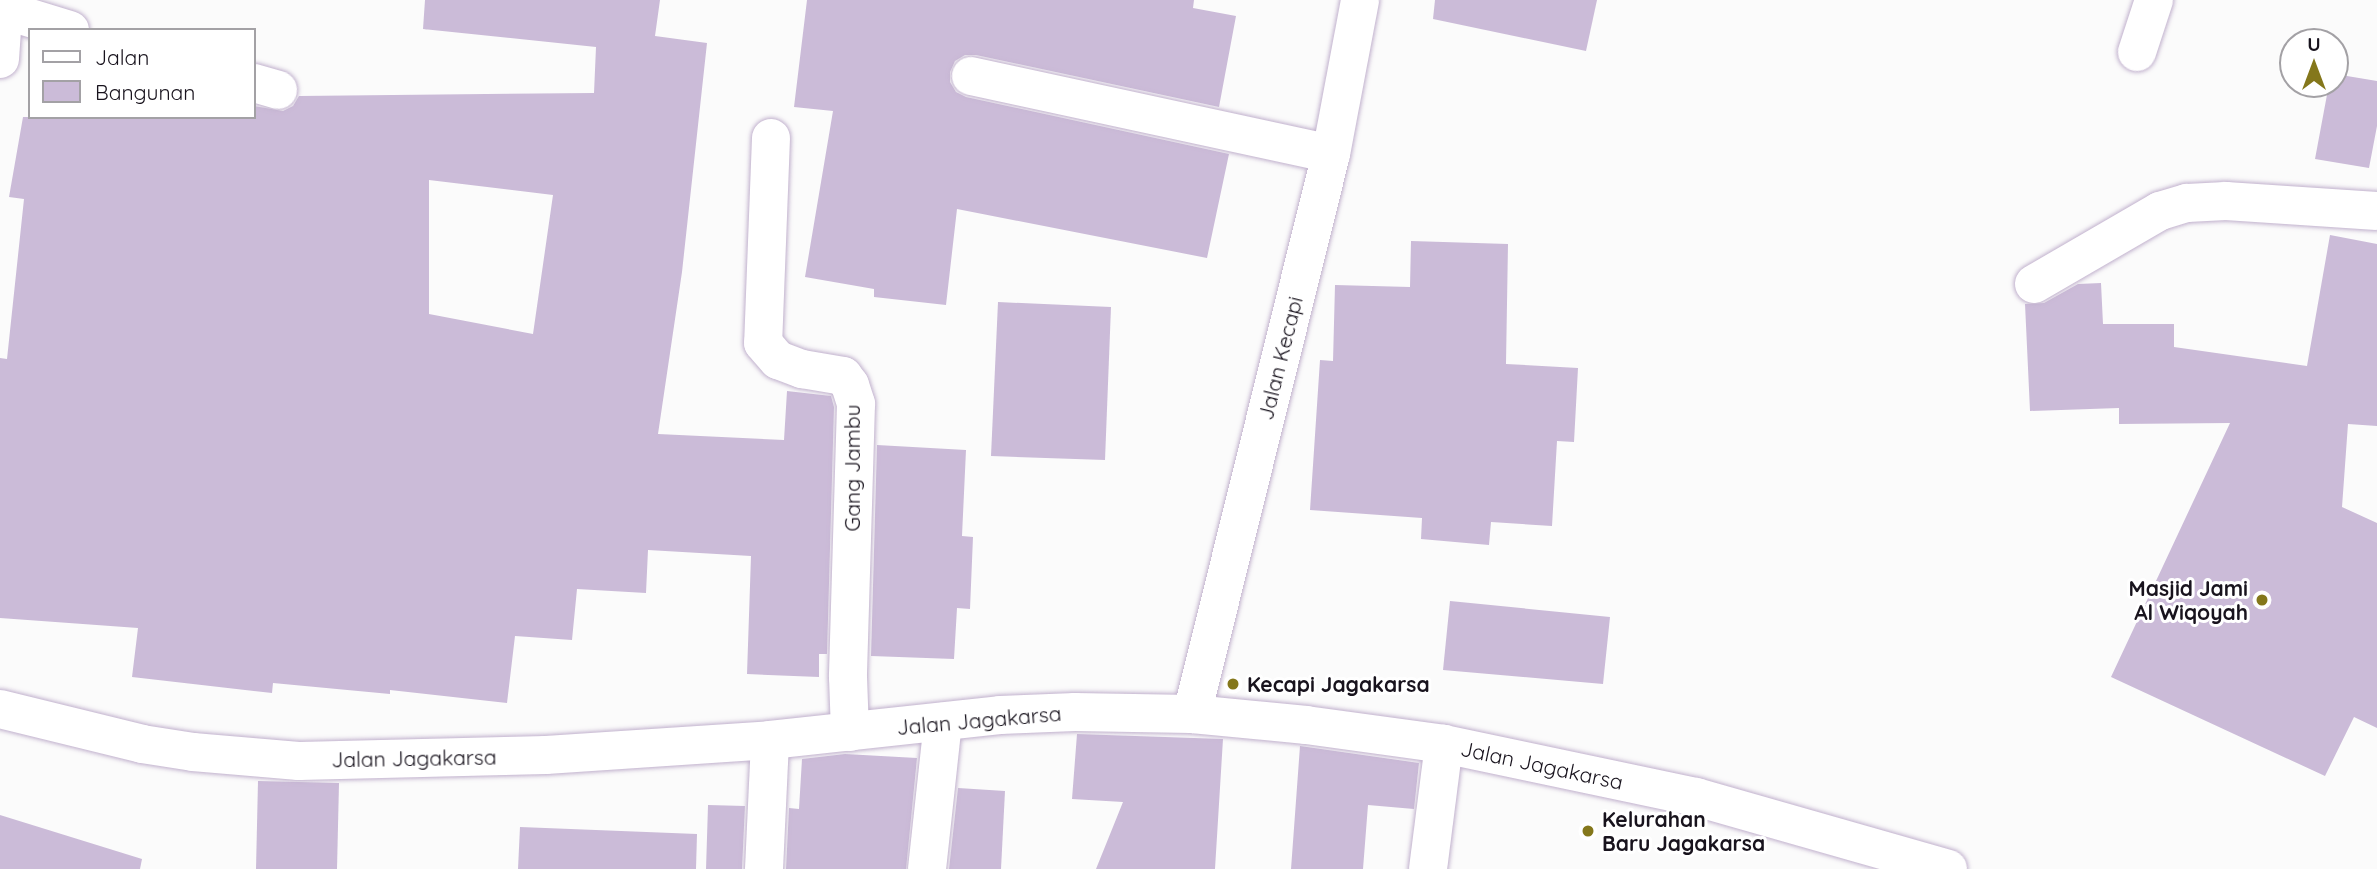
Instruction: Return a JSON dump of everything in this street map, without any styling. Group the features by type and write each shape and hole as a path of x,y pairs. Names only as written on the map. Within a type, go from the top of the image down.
{"street":[{"name":"Jalan Kecapi","path":"1192,713 1331,154 1360,0"},
{"path":"2137,52 2154,0"},
{"path":"0,60 4,5 65,28"},
{"path":"971,76 1331,154"},
{"name":"Gang Jambu","path":"771,138 763,343 778,360 802,369 843,376 850,385 856,404 848,677 850,732"},
{"path":"2034,284 2160,211 2187,203 2226,201 2377,211"},
{"name":"Jalan Jagakarsa","path":"0,709 142,744 206,754 299,761 546,755 770,740 1074,712 1192,713 1444,744 1696,797 1948,869"},
{"path":"927,869 943,722"},
{"path":"764,869 770,740"},
{"path":"1428,869 1444,744"}],"building":[{"path":"425,0 660,0 655,36 707,43 682,272 658,434 784,440 787,391 831,396 834,407 827,654 819,654 819,677 747,674 751,556 648,550 646,593 577,589 572,640 515,636 507,703 390,690 390,694 273,683 272,693 132,677 138,628 0,618 0,358 7,359 24,199 9,197 23,117 256,119 256,106 283,111 293,106 299,96 594,93 596,47 423,29","holes":["429,180 553,195 533,334 429,314"]},
{"path":"807,0 1194,0 1193,8 1236,16 1219,107 976,55 965,55 955,61 950,72 950,82 956,92 966,97 1229,154 1207,258 957,209 946,305 874,297 874,289 805,277 833,111 794,107"},
{"path":"1435,0 1597,0 1586,51 1433,19"},
{"path":"2349,76 2377,81 2377,126 2369,168 2315,159 2326,98 2349,98"},
{"path":"2330,235 2377,244 2377,426 2348,424 2342,507 2377,523 2377,728 2354,717 2325,776 2111,677 2230,423 2119,424 2119,408 2030,411 2025,304 2044,303 2078,284 2101,283 2103,324 2174,324 2174,347 2307,366"},
{"path":"1411,241 1508,244 1506,364 1578,368 1574,442 1557,441 1552,526 1491,522 1489,545 1421,539 1422,518 1310,510 1320,360 1333,361 1335,285 1410,287"},
{"path":"998,302 1111,307 1105,460 991,456"},
{"path":"877,445 966,450 962,536 973,537 970,609 957,608 954,659 871,656"},
{"path":"1450,601 1610,617 1603,684 1443,670"},
{"path":"1077,734 1223,739 1215,869 1096,869 1123,802 1072,799"},
{"path":"1300,746 1419,763 1414,809 1368,805 1363,869 1291,869"},
{"path":"845,754 917,758 906,869 786,869 789,808 799,809 802,759"},
{"path":"258,781 339,783 337,869 256,869"},
{"path":"958,788 1005,791 1001,869 949,869"},
{"path":"708,805 745,806 742,869 706,869"},
{"path":"0,815 142,859 140,869 0,869"},
{"path":"520,827 697,834 696,869 518,869"}],"place":[{"name":"Masjid Jami Al Wiqoyah","path":"2262,600"},
{"name":"Kecapi Jagakarsa","path":"1233,684"},
{"name":"Kelurahan Baru Jagakarsa","path":"1588,831"}]}
